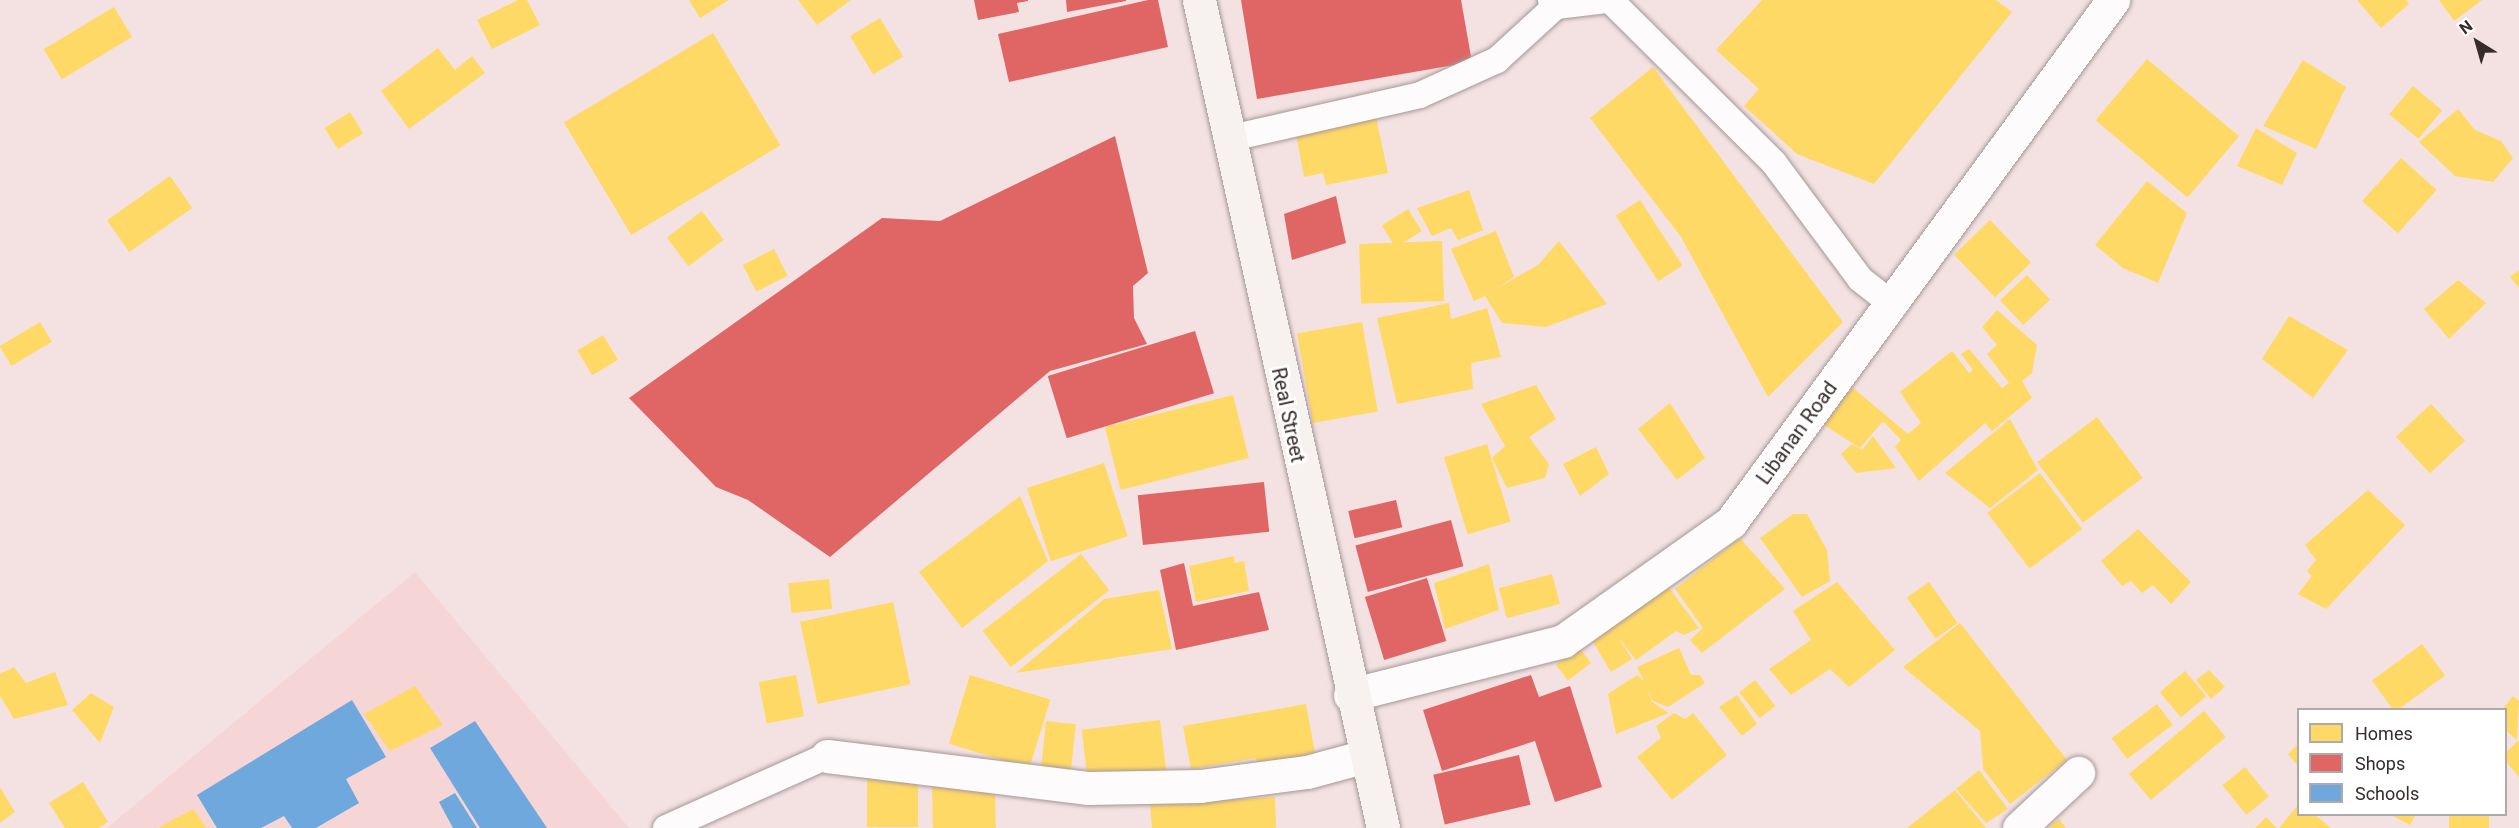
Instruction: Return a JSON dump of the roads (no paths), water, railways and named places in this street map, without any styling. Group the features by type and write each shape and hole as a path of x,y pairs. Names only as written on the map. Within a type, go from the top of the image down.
{"main road":[{"name":"Real Street","path":"1199,0 1227,139 1350,695 1383,828"}],"street":[{"name":"Libanan Road","path":"1350,695 1563,641 1731,522 2113,0"},
{"path":"827,756 1087,789 1200,786 1307,772 1366,756"},
{"path":"2023,824 2078,774"}],"lane":[{"path":"1227,139 1420,95 1497,60 1554,3 1608,0 1774,163 1860,279 1891,303"},
{"path":"666,828 827,756"}]}
